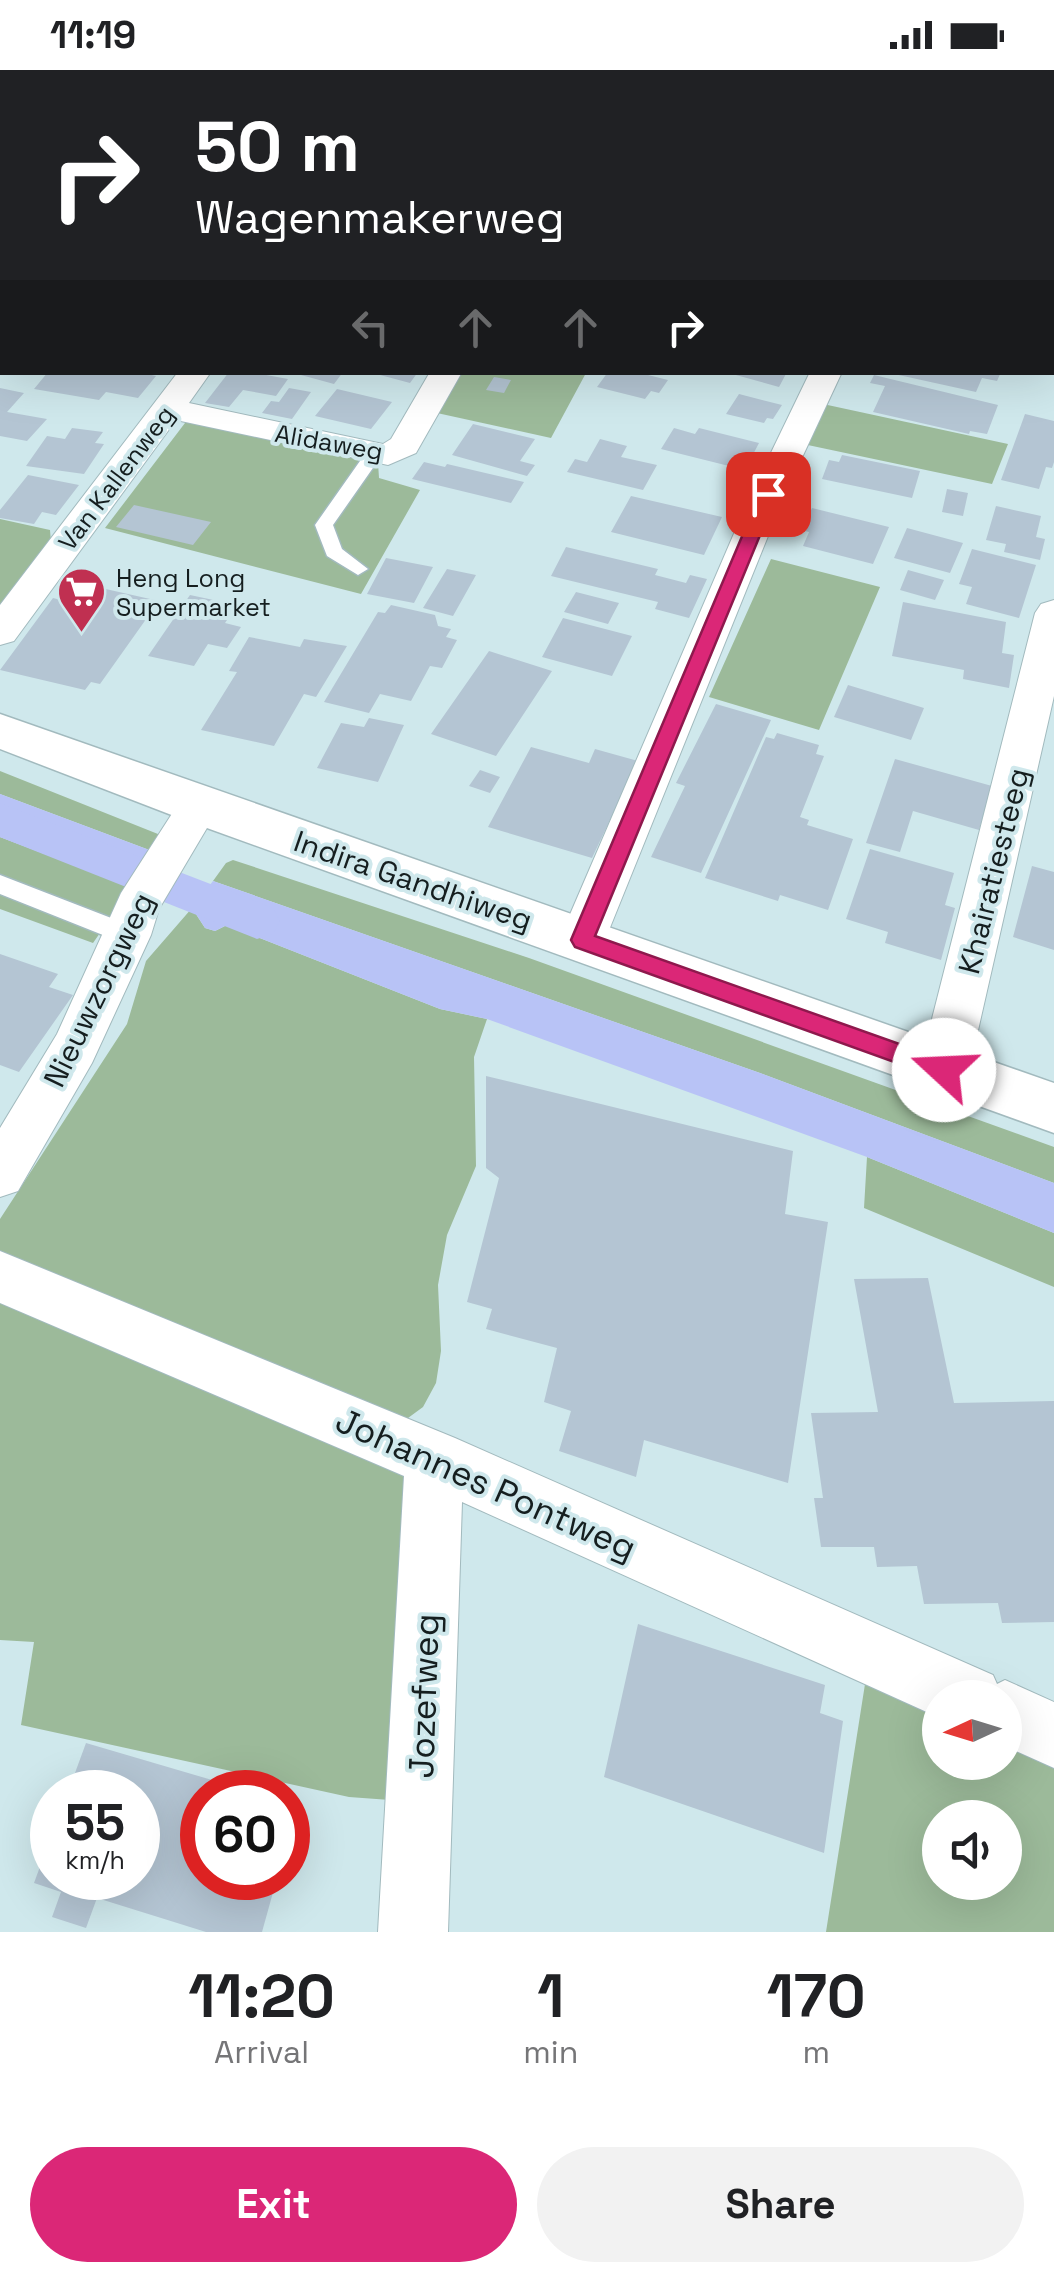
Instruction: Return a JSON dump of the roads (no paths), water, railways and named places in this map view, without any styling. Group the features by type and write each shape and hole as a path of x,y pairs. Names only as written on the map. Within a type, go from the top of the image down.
{"main road":[{"name":"Indira Gandhiweg","path":"0,731 199,806 1054,1108"}],"street":[{"name":"Van Kallenweg","path":"0,632 194,375"},
{"name":"Alidaweg","path":"168,408 388,455 404,446 444,375"},
{"path":"582,940 768,494 825,375"},
{"name":"Khairatiesteeg","path":"944,1070 1054,612"},
{"name":"Nieuwzorgweg","path":"0,1174 75,1048 132,921 199,806"},
{"name":"Johannes Pontweg","path":"0,1277 434,1459 930,1680"},
{"name":"Jozefweg","path":"413,1932 434,1459"},
{"path":"1022,1721 1054,1735"}],"lane":[{"path":"358,569 334,552 324,526 374,455"},
{"path":"0,884 132,921"}],"water":[{"path":"0,794 160,854 132,887 0,837"},
{"path":"213,881 760,1073 1054,1183 1054,1233 867,1157 487,1019 440,1009 227,925 215,931 205,928 192,908"}],"waterway":[{"path":"0,819 257,921"}],"place":[{"name":"Heng Long Supermarket","path":"81,634"}]}
